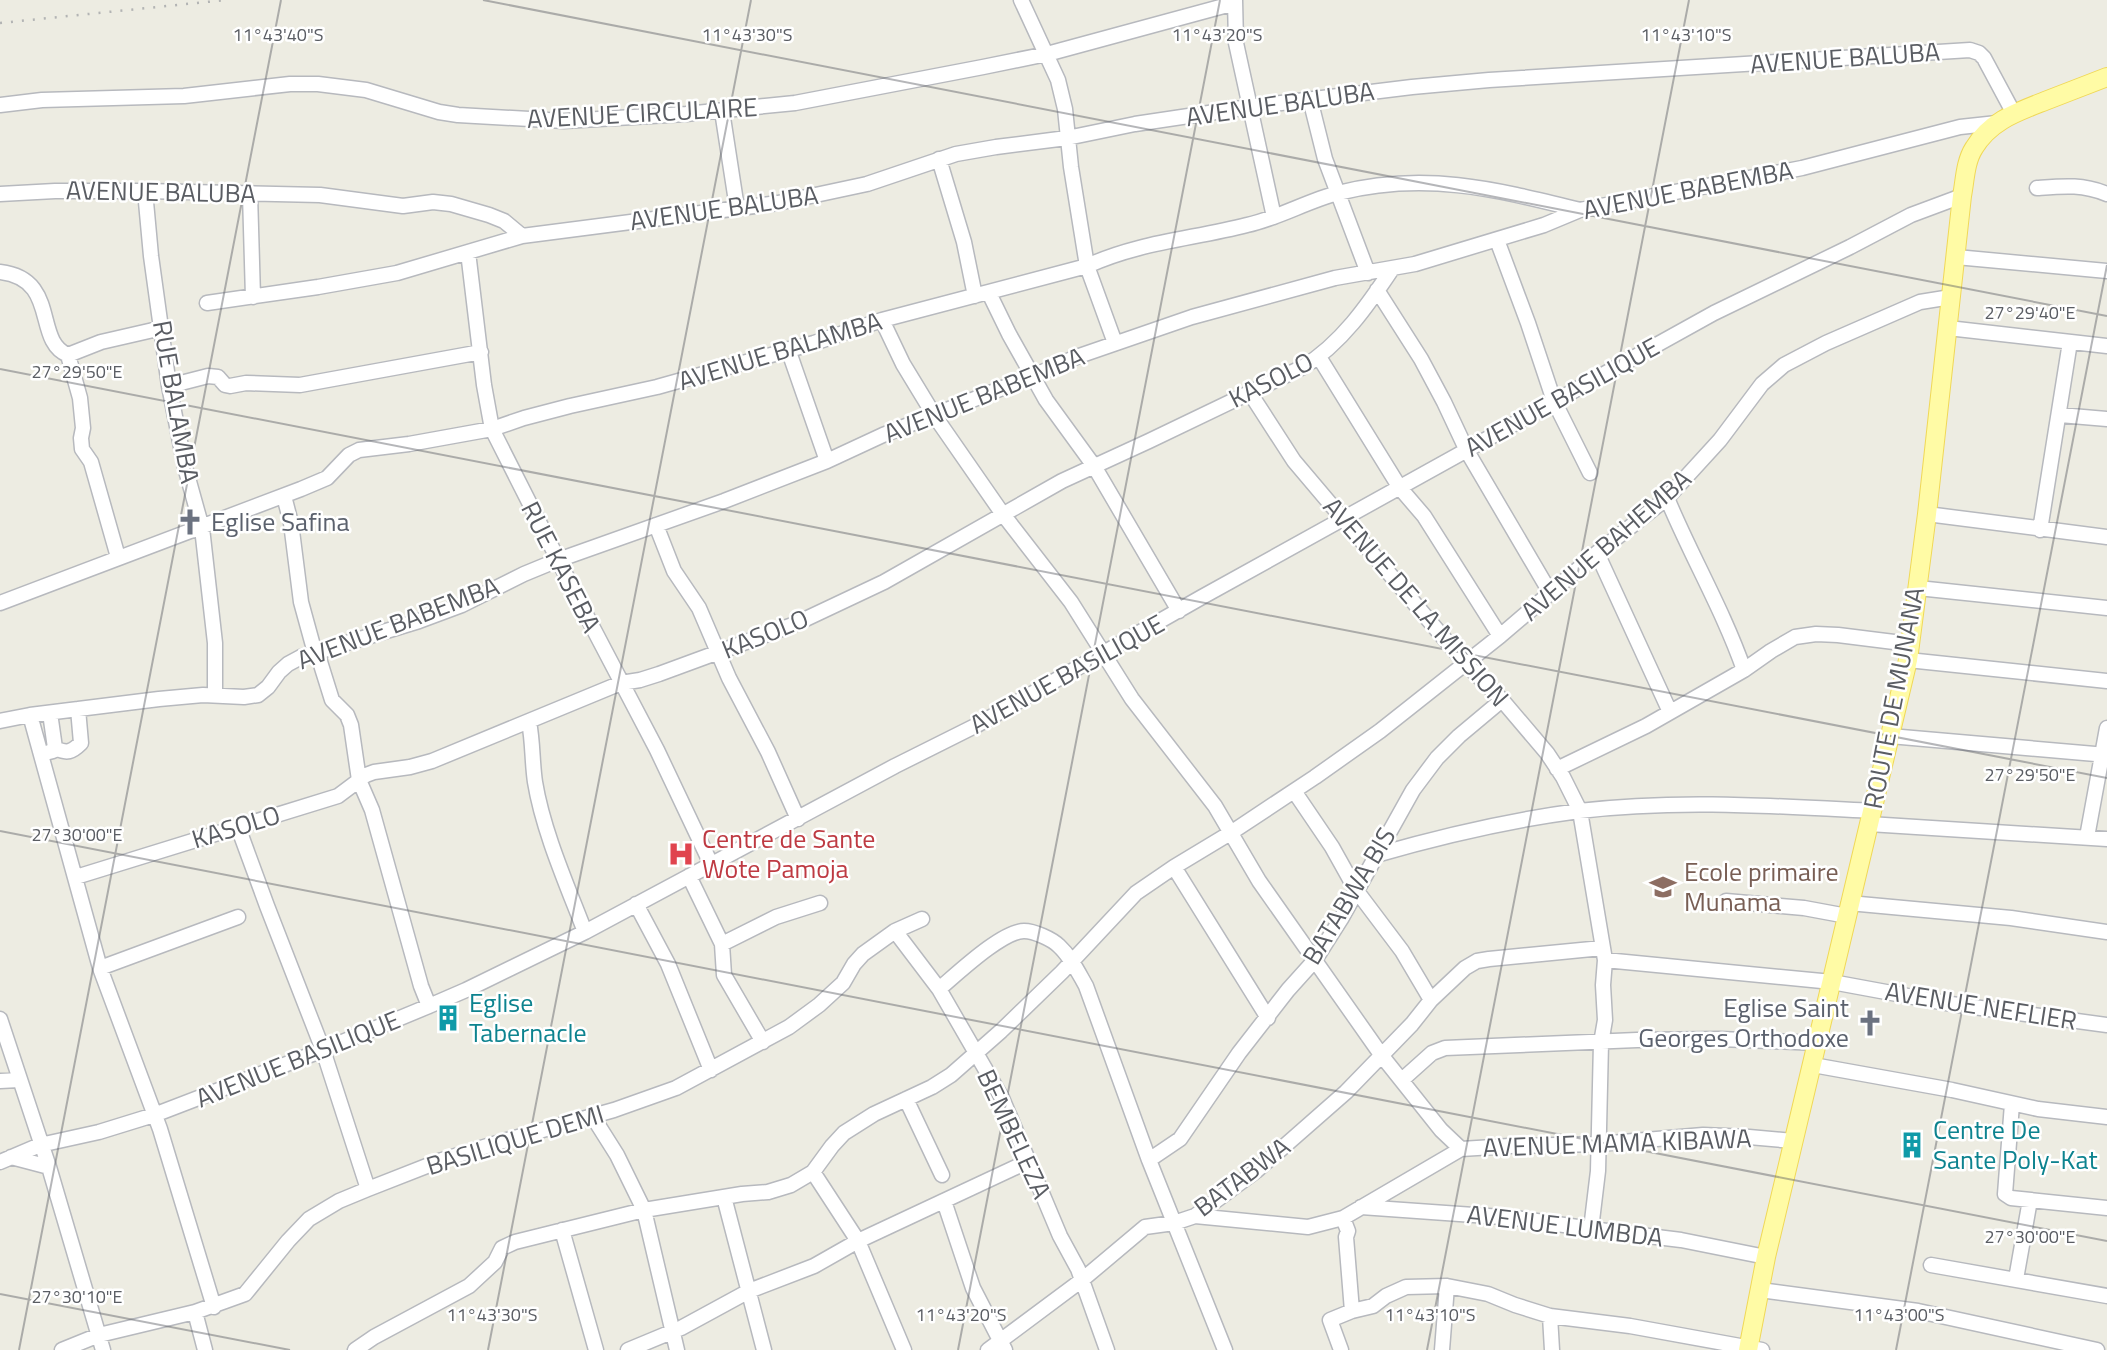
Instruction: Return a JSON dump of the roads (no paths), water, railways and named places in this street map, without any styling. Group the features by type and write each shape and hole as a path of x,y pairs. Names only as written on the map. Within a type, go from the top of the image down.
{"main road":[{"name":"ROUTE DE MUNANA","path":"1753,1349 1766,1257 1909,652 1967,166 1972,150 1997,123 2013,113 2107,77"}],"street":[{"path":"1021,0 1058,80 1065,109 1087,266 1115,343"},
{"path":"1235,2 1236,43 1274,217"},
{"name":"AVENUE CIRCULAIRE","path":"0,105 43,100 184,96 290,84 318,84 366,90 458,115 528,121 619,119 722,111 795,103 1047,54 1235,2"},
{"name":"AVENUE BALUBA","path":"206,303 397,273 522,236 778,203 867,184 939,159 996,147 1067,138 1135,124 1249,107 1412,87 1970,50 1984,58 2013,113"},
{"path":"1310,99 1325,159 1368,273"},
{"path":"722,111 737,208"},
{"name":"AVENUE BABEMBA","path":"0,721 159,699 258,695 288,664 462,605 558,560 827,461 883,435 1079,356 1167,325 1335,278 1392,269 1497,240 1580,210 1802,168 1960,127 1997,123"},
{"path":"939,159 982,295 1046,400 1094,466 1179,611"},
{"name":"AVENUE BALAMBA","path":"0,602 202,528 327,478 349,455 359,450 492,429 570,406 657,387 814,343 882,320 1087,266 1112,254 1141,246 1248,225 1338,193 1400,183 1449,183 1486,188 1580,210"},
{"path":"2037,188 2090,187 2107,194"},
{"name":"AVENUE BALUBA","path":"0,194 145,191 339,196 403,206 433,202 451,204 504,221 522,236"},
{"name":"RUE BALAMBA","path":"145,191 169,386 185,467 202,528 215,643 215,695"},
{"path":"250,194 253,297"},
{"name":"AVENUE BASILIQUE","path":"6,1159 40,1145 99,1132 155,1115 323,1050 466,990 585,932 977,725 1714,313 1910,215 1962,196"},
{"path":"1497,240 1554,401 1590,473"},
{"name":"RUE KASEBA","path":"468,252 492,429 657,750 711,864"},
{"path":"1956,257 2107,271"},
{"name":"KASOLO","path":"76,877 338,796 374,772 432,761 621,683 640,680 795,624 884,582 1002,513 1094,466 1250,393 1319,357 1339,338 1392,269"},
{"path":"0,272 17,275 30,285 42,306 55,346 68,355 81,406 82,449 91,463 118,557"},
{"path":"1377,290 1421,359 1467,451 1551,594"},
{"name":"AVENUE BAHEMBA","path":"813,1172 844,1133 874,1114 932,1087 951,1075 1072,962 1136,894 1294,791 1380,731 1551,594 1597,552 1667,498 1720,440 1762,384 1784,365 1826,342 1920,302 1951,298"},
{"name":"AVENUE MAMA KIBAWA","path":"882,320 903,364 934,415 1002,513 1071,602 1145,717 1191,773 1232,832 1259,881 1382,1056 1424,1110 1461,1149 1599,1144 1703,1135 1793,1141"},
{"path":"68,355 101,342 162,328"},
{"path":"1948,328 2107,346"},
{"path":"2040,530 2070,342"},
{"path":"788,349 827,461"},
{"path":"169,386 208,376 218,377 230,386 246,383 300,385 481,352"},
{"path":"1319,357 1400,488 1424,516 1500,636"},
{"name":"AVENUE DE LA MISSION","path":"1250,393 1294,461 1465,663 1502,700 1558,769 1580,811 1604,954"},
{"path":"2060,415 2107,419"},
{"path":"284,496 291,523 301,602 332,699 347,715 351,725 359,780 372,810 429,1006"},
{"path":"1667,498 1686,543 1713,595 1744,670"},
{"path":"1927,514 2107,537"},
{"path":"656,525 674,571 699,608 798,819"},
{"path":"1597,552 1670,712"},
{"path":"1917,588 2107,608"},
{"path":"1558,769 1646,726 1795,638 1816,634 1909,652 2107,681"},
{"name":"BATABWA BIS","path":"1149,1160 1180,1139 1224,1074 1288,990 1315,960 1336,928 1413,790 1437,758 1458,736 1502,700"},
{"path":"55,748 64,752 73,751 81,743 78,709"},
{"path":"50,713 55,748"},
{"path":"30,715 100,968 155,1115 214,1307"},
{"path":"529,722 535,782 542,811 585,932"},
{"path":"2087,837 2107,728"},
{"path":"1890,736 2104,754"},
{"path":"40,754 55,748"},
{"path":"1294,791 1356,890 1402,951 1432,1000"},
{"path":"1376,856 1474,830 1580,811 1673,805 1744,804 2107,839"},
{"path":"239,827 323,1050 368,1189"},
{"path":"1174,867 1268,1018"},
{"path":"689,876 722,944 724,975 762,1042"},
{"path":"1726,901 1804,908 2011,918 2107,932"},
{"path":"722,944 776,917 820,902"},
{"path":"636,904 668,964 711,1070"},
{"path":"100,968 238,917"},
{"name":"BASILIQUE DEMI","path":"62,1350 99,1335 214,1307 245,1294 309,1219 339,1201 442,1160 593,1117 676,1088 789,1027 819,1005 843,982 863,954 895,931 922,919"},
{"name":"BEMBELEZA","path":"895,931 939,989 1002,1098 1060,1236 1082,1280 1107,1350"},
{"path":"939,989 1009,934 1024,931 1045,937 1057,944 1072,962 1086,986 1149,1160 1225,1350"},
{"path":"1591,1229 1598,1171 1601,1043 1605,1020 1604,954"},
{"name":"AVENUE NEFLIER","path":"1432,1000 1465,968 1477,961 1604,954 1832,982 1951,1003 2107,1025"},
{"name":"BATABWA","path":"988,1350 1003,1345 1145,1227 1174,1223 1195,1216 1256,1171 1346,1091 1382,1056 1432,1000"},
{"path":"0,1020 49,1167 103,1350"},
{"path":"1398,1074 1445,1048 1637,1040 1720,1039 1818,1043"},
{"path":"1813,1065 1952,1090 2038,1109 2107,1117"},
{"path":"0,1081 19,1080"},
{"path":"906,1099 942,1175"},
{"path":"2012,1104 2005,1194 2011,1198 2107,1208"},
{"path":"593,1117 617,1155 644,1210 677,1350"},
{"path":"1195,1216 1308,1227 1343,1218 1461,1149"},
{"path":"6,1159 49,1167"},
{"path":"628,1350 671,1332 749,1291 814,1266 858,1241 1029,1161"},
{"path":"355,1350 468,1286 495,1262 499,1251 506,1246 644,1210 768,1192 791,1185 813,1172 858,1241 904,1350"},
{"path":"724,1197 764,1350"},
{"path":"2016,1279 2030,1200"},
{"path":"944,1201 973,1288 1003,1345"},
{"name":"AVENUE LUMBDA","path":"1362,1207 1478,1214 1681,1240 1766,1257"},
{"path":"1343,1218 1348,1231 1346,1237 1352,1311"},
{"path":"562,1230 596,1350"},
{"path":"1931,1265 2107,1296"},
{"path":"1442,1350 1447,1286"},
{"path":"1341,1350 1330,1320 1373,1306 1386,1296 1406,1287 1447,1286 1488,1294 1515,1306 1550,1316 1630,1326 1753,1349"},
{"path":"1760,1290 1918,1311 2097,1350"},
{"path":"195,1312 205,1350"},
{"path":"1550,1316 1552,1350"}],"railway":[{"path":"0,23 226,0"}],"place":[{"name":"Eglise Safina","path":"190,522"},
{"name":"Centre de Sante Wote Pamoja","path":"681,854"},
{"name":"Ecole primaire Munama","path":"1663,887"},
{"name":"Eglise Tabernacle","path":"448,1018"},
{"name":"Eglise Saint Georges Orthodoxe","path":"1870,1023"},
{"name":"Centre De Sante Poly-Kat","path":"1912,1145"}]}
